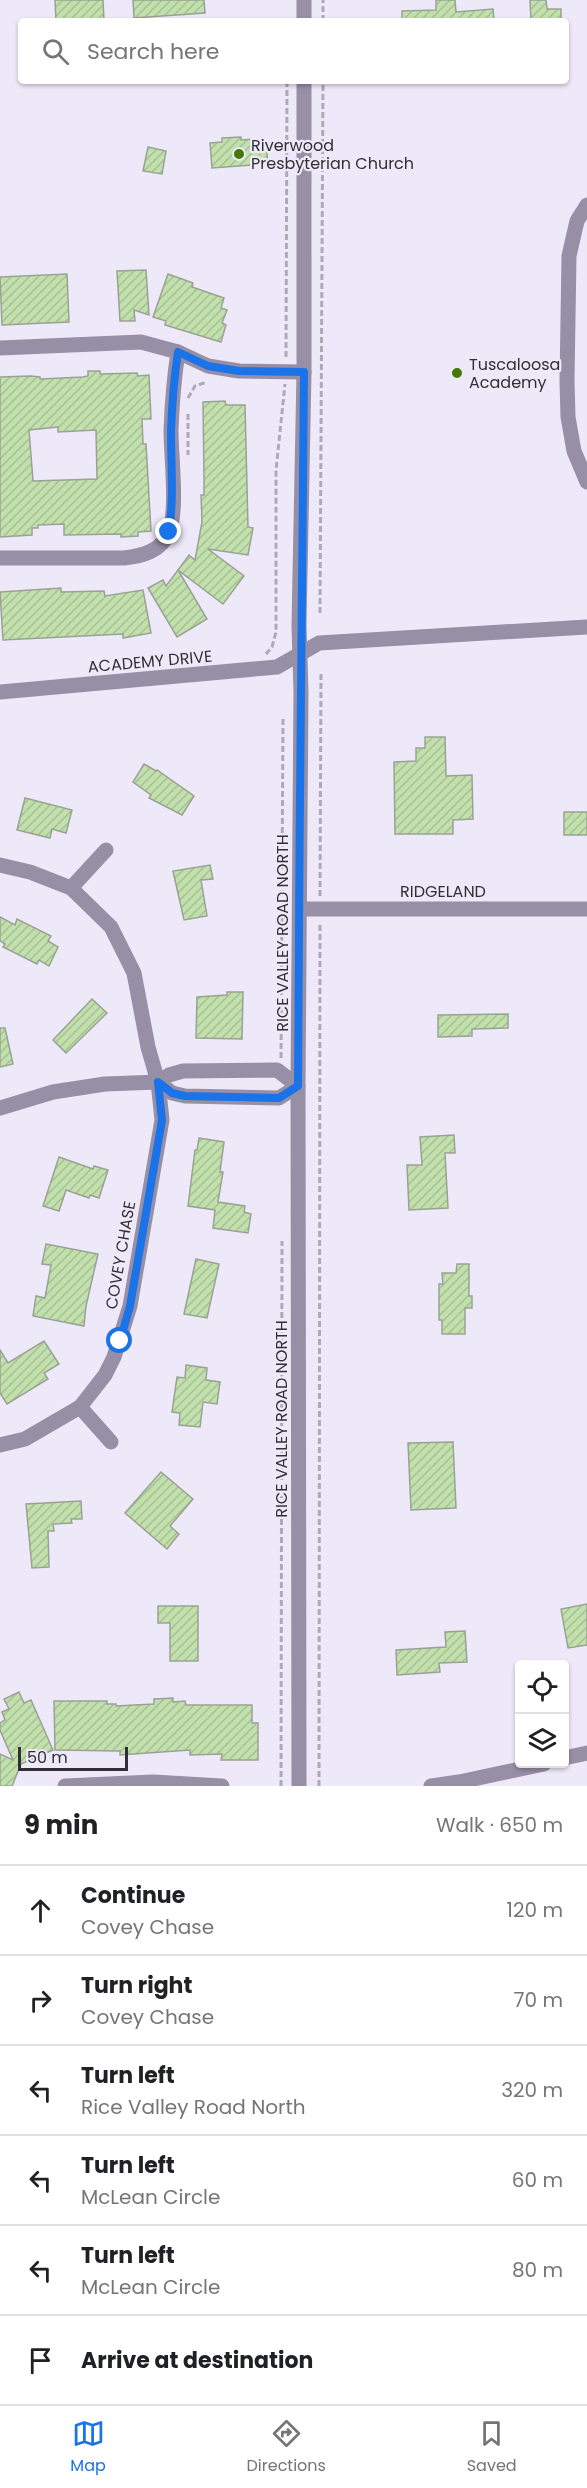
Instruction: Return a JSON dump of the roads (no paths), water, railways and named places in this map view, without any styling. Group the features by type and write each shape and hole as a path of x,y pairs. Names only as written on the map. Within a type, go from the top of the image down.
{"street":[{"path":"304,0 304,18"},
{"name":"RICE VALLEY ROAD NORTH","path":"299,1786 298,1086 304,84"},
{"path":"587,205 577,221 569,256 567,381 568,417 574,451 587,482"},
{"path":"0,348 141,342 178,352 208,366 239,371 304,372"},
{"path":"0,558 124,558 140,556 157,548 169,532 173,508 171,430 173,383 178,352"},
{"name":"ACADEMY DRIVE","path":"0,692 277,667 319,642 587,627"},
{"path":"71,888 106,850"},
{"name":"COVEY CHASE","path":"0,865 71,888 105,921 134,973 148,1047 158,1082 162,1120 130,1306 114,1357 105,1375 80,1407 25,1439 0,1445"},
{"name":"RIDGELAND","path":"300,909 587,909"},
{"path":"0,1108 53,1092 105,1084 158,1082 169,1075 183,1071 277,1070 298,1086 279,1098 185,1096 172,1093 158,1082"},
{"path":"80,1407 111,1442"},
{"path":"569,1757 587,1753"},
{"path":"431,1786 525,1768"},
{"path":"65,1786 171,1782 222,1786"}],"place":[{"name":"Riverwood Presbyterian Church","path":"239,154"},
{"name":"Tuscaloosa Academy","path":"457,373"}]}
